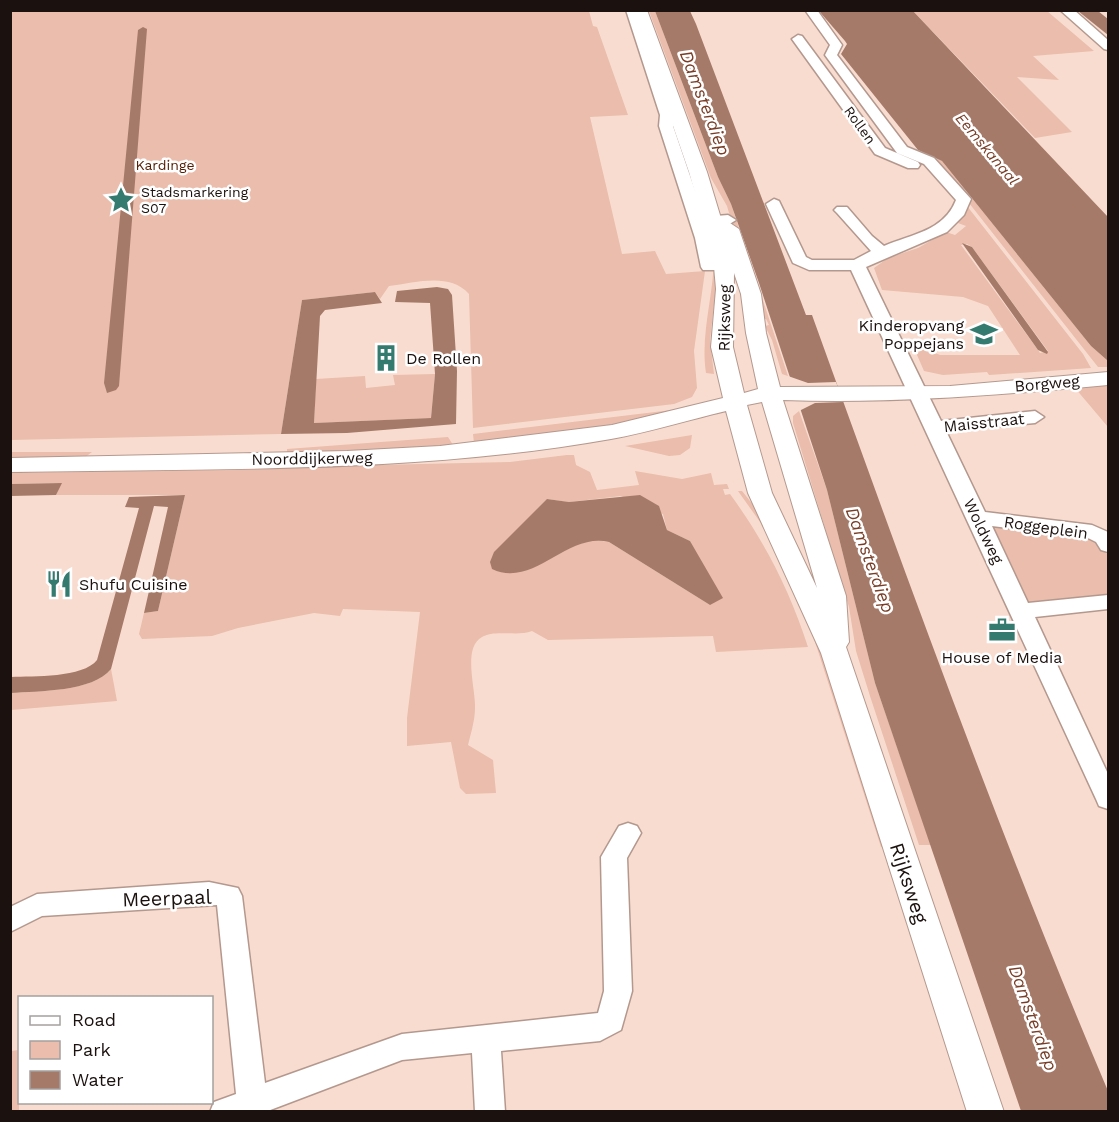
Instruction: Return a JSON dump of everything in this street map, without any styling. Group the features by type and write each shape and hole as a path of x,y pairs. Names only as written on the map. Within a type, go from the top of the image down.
{"main road":[{"name":"Rijksweg","path":"640,10 698,172 710,225 750,287 756,333 784,399 833,596 835,652"},
{"name":"Rijksweg","path":"646,10 702,166 715,259 726,289 722,347 735,410 760,493 835,652 986,1112"},
{"name":"Borgweg","path":"735,410 784,399 917,391 950,393 1108,378"},
{"name":"Noorddijkerweg","path":"10,465 409,456 612,432 656,433 735,410"}],"street":[{"name":"Rijksweg","path":"632,10 668,115 666,126 710,225"},
{"path":"811,10 834,39 836,45 831,56"},
{"path":"1066,10 1108,46"},
{"name":"Rollen","path":"782,33 813,45 831,56 902,150 929,161 964,199 957,218 942,230 882,252"},
{"name":"Rollen","path":"798,39 880,151 947,180"},
{"path":"813,45 822,45 834,39"},
{"path":"774,204 799,260 809,265 857,265 882,252 866,239 842,210"},
{"name":"Woldweg","path":"857,265 1022,611 1108,799"},
{"name":"Maisstraat","path":"933,427 1035,417"},
{"name":"Roggeplein","path":"978,518 1092,532 1103,537 1108,545"},
{"path":"1022,611 1108,602"},
{"path":"225,1112 402,1047 486,1037 600,1028 611,1021 618,991 614,857 628,833"},
{"name":"Meerpaal","path":"10,921 37,905 209,893 229,896 252,1102"},
{"path":"486,1037 490,1112"}],"green space":[{"name":"Kardinge","path":"10,11 589,11 593,26 597,27 628,115 590,117 622,254 655,251 666,274 705,271 694,351 697,388 692,397 674,404 473,428 469,294 452,283 421,281 389,286 380,299 375,292 302,300 281,434 11,440"},
{"path":"649,11 655,11 718,177 731,204 788,376 782,374 772,340 765,326 769,325 766,319 760,319 727,206 711,178"},
{"path":"913,11 1047,11 1094,51 1033,56 1059,80 1017,77 1072,132 1035,138"},
{"path":"938,159 942,161 1091,346 1108,361 1108,367 1098,367 936,161"},
{"path":"967,206 1083,354 1091,368 989,375 987,372 943,375 924,371 914,348 925,349 940,355 1020,355 988,306 963,297 882,290 874,268 888,258 918,248 946,232 955,235 966,226 958,223","holes":["967,244 972,247 1048,351 1040,353 961,245"]},
{"path":"714,256 719,259 710,340 714,374 706,373 705,344"},
{"path":"435,374 431,418 314,423 316,379 365,376 366,388 395,385 393,375"},
{"path":"1106,385 1108,388 1108,427 1075,388"},
{"path":"680,409 600,429 474,443 473,434"},
{"path":"799,411 827,490 875,683 931,845 919,845 856,651 849,607 793,423 793,416"},
{"path":"692,435 690,448 680,455 669,456 625,446"},
{"path":"448,437 453,445 349,453 287,453 287,449"},
{"path":"10,452 92,452 84,458 11,459"},
{"path":"574,455 576,465 590,472 597,490 639,485 635,471 682,479 711,473 714,485 727,484 729,489 723,489 725,495 730,494 765,549 785,587 808,647 716,652 713,636 548,640 532,631 500,633 482,637 476,642 471,659 475,713 468,745 493,760 496,793 466,794 460,788 451,742 407,746 407,718 420,612 343,609 340,616 314,613 238,628 212,636 142,639 139,634 144,613 158,611 185,495 56,495 61,483 11,484 10,473 510,462","holes":["621,496 663,514 667,530 690,541 710,605 609,542 586,541 565,549 547,499 569,502"]},
{"path":"738,491 742,491 762,516 820,643 886,846 881,847 809,623 765,529"},
{"path":"999,524 1088,535 1108,555 1108,597 1029,605 991,526"},
{"path":"111,669 117,701 11,710 11,693 50,691 79,686 103,677"},
{"path":"18,1050 19,1111 11,1111 11,1051"}],"water":[{"name":"Damsterdiep","path":"655,11 690,11 696,24 806,315 812,315 918,608 1029,899 1108,1091 1108,1111 1021,1111 875,683 827,490 759,283 731,204 718,177"},
{"name":"Eemskanaal","path":"819,11 913,11 1108,217 1108,361 1091,346 942,161 918,150 841,54 847,44"},
{"path":"1078,11 1098,11 1108,19 1108,35"},
{"path":"143,27 147,29 119,386 116,390 107,393 104,383 138,30"},
{"path":"962,243 972,247 1048,352 1047,354 1038,350"},
{"path":"437,287 448,289 452,295 457,371 456,424 347,433 281,434 302,300 375,292 382,303 325,310 320,316 314,423 431,418 435,374 430,303 395,302 397,291"},
{"path":"62,483 56,495 11,496 11,484"},
{"path":"185,495 158,611 144,613 168,507 154,506 111,669 103,677 79,686 50,691 11,693 11,677 69,673 90,666 97,660 139,508 125,507 129,497"},
{"path":"640,495 659,506 667,530 690,541 723,598 710,605 609,542 593,541 578,545 522,572 507,573 492,569 490,562 494,552 547,499 569,502"}],"pier":[{"path":"788,376 808,383 836,382 843,402 815,403 799,411"}],"place":[{"name":"Stadsmarkering S07","path":"121,200"},
{"name":"Kinderopvang Poppejans","path":"984,334"},
{"name":"De Rollen","path":"386,358"},
{"name":"Shufu Cuisine","path":"59,584"},
{"name":"House of Media","path":"1002,630"}]}
